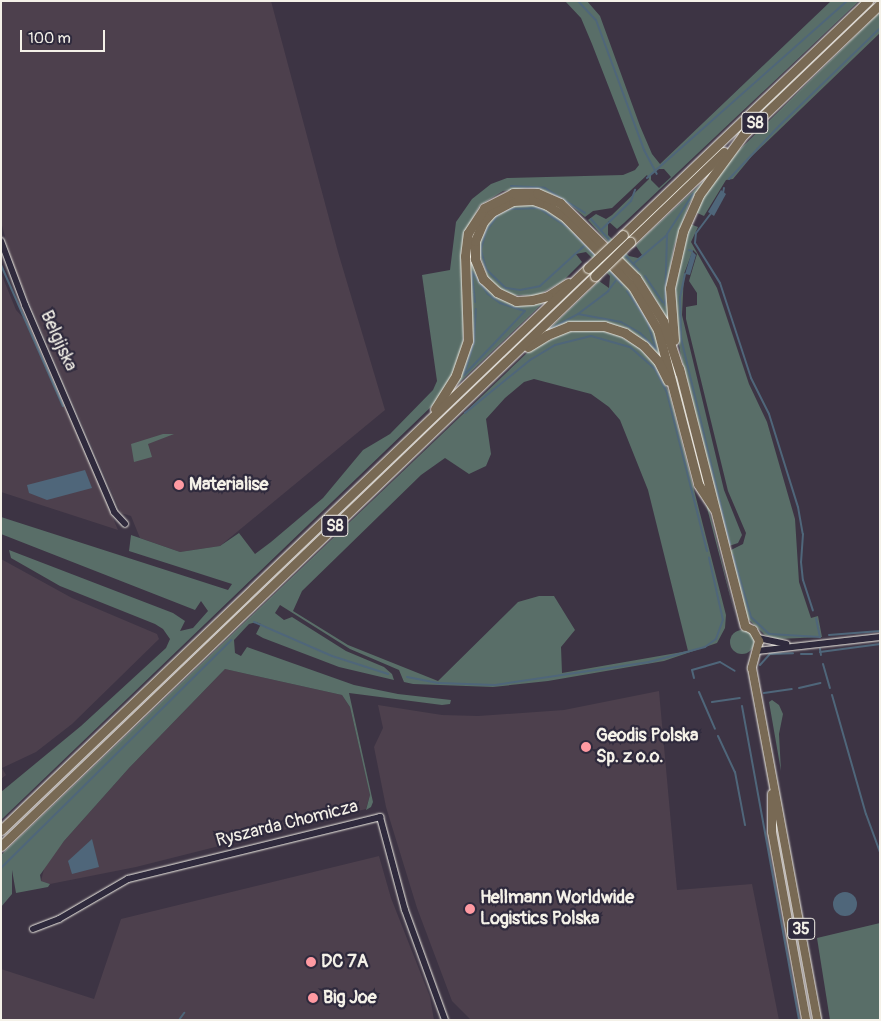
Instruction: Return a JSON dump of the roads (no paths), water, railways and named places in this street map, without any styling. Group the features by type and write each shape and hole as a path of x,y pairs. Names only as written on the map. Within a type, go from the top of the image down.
{"highway":[{"name":"S8","path":"1,830 868,1"},
{"name":"S8","path":"1,846 880,4"},
{"path":"680,373 670,310 676,252 691,208 746,131"},
{"path":"418,431 453,382 468,341 465,256 472,224 489,204 514,193 537,193 560,203 636,278 663,321 680,373 745,626"},
{"path":"588,268 548,296 524,301 509,299 490,287 479,273 474,253 476,235 492,212 513,201 540,202 566,218 623,276 646,306 663,342 698,484 714,509"},
{"path":"464,403 536,341 563,328 592,325 625,333 651,353 666,375 678,408"}],"main road":[{"path":"745,626 753,630 758,638"},
{"name":"35","path":"758,638 757,651 752,668 818,1020"},
{"name":"35","path":"772,774 772,832 806,1020"}],"street":[{"name":"Belgijska","path":"1,241 25,305 114,512 125,524"},
{"path":"757,651 790,645 880,637"},
{"path":"758,638 790,645"},
{"name":"Ryszarda Chomicza","path":"33,929 64,916 128,880 380,817 405,910 444,1020"}],"water":[{"path":"721,190 726,194 714,216 708,212"},
{"path":"692,251 696,255 690,275 685,274"},
{"path":"85,470 92,488 47,500 29,493 27,485"},
{"path":"92,839 99,867 72,874 68,861"},
{"path":"845,892 854,895 857,904 854,913 845,916 836,913 833,904 836,895"}],"waterway":[{"path":"578,1 596,20 644,150 657,174"},
{"path":"647,178 847,1"},
{"path":"729,179 779,126 880,28"},
{"path":"511,186 545,188 585,213"},
{"path":"723,193 724,188"},
{"path":"601,230 631,201 635,190"},
{"path":"667,234 693,194"},
{"path":"570,229 539,208 510,209 499,214 486,231 481,250 486,269 506,288 520,290 540,286 585,245 574,234"},
{"path":"712,212 696,233 695,243 720,283 751,378 769,414 798,507 803,534 801,562 803,580 813,610"},
{"path":"591,219 611,242"},
{"path":"633,264 667,235 665,305"},
{"path":"585,245 595,256"},
{"path":"624,254 639,270"},
{"path":"1,265 63,406"},
{"path":"607,268 622,285"},
{"path":"475,302 472,272 488,294 500,303 525,311 464,375 474,343 476,309"},
{"path":"685,274 680,297 681,338 730,544"},
{"path":"645,276 663,303"},
{"path":"550,329 578,314 608,291 617,279"},
{"path":"627,291 647,321 656,349"},
{"path":"578,314 621,322 640,333 656,349"},
{"path":"465,413 530,360 555,345 591,336 630,347 655,369 667,393 707,551"},
{"path":"733,555 751,617 769,634 820,637 816,618"},
{"path":"407,677 439,683 495,685 649,662 705,647 716,639 723,620 709,558"},
{"path":"254,622 332,656 388,674"},
{"path":"829,635 880,631"},
{"path":"1,868 231,640"},
{"path":"820,652 880,644"},
{"path":"820,649 821,655"},
{"path":"760,665 770,654 793,653"},
{"path":"801,654 812,654"},
{"path":"694,678 692,670 720,662 735,671"},
{"path":"823,664 830,688"},
{"path":"799,688 820,683"},
{"path":"764,693 792,689"},
{"path":"699,692 715,729"},
{"path":"832,695 866,814 880,852"},
{"path":"712,702 740,698"},
{"path":"742,706 799,1020"},
{"path":"718,736 735,772 745,825"},
{"path":"179,1020 184,1013"}],"place":[{"name":"Materialise","path":"179,485"},
{"name":"Geodis Polska Sp. z o.o.","path":"586,747"},
{"name":"Hellmann Worldwide Logistics Polska","path":"470,909"},
{"name":"DC 7A","path":"311,962"},
{"name":"Big Joe","path":"313,998"}]}
